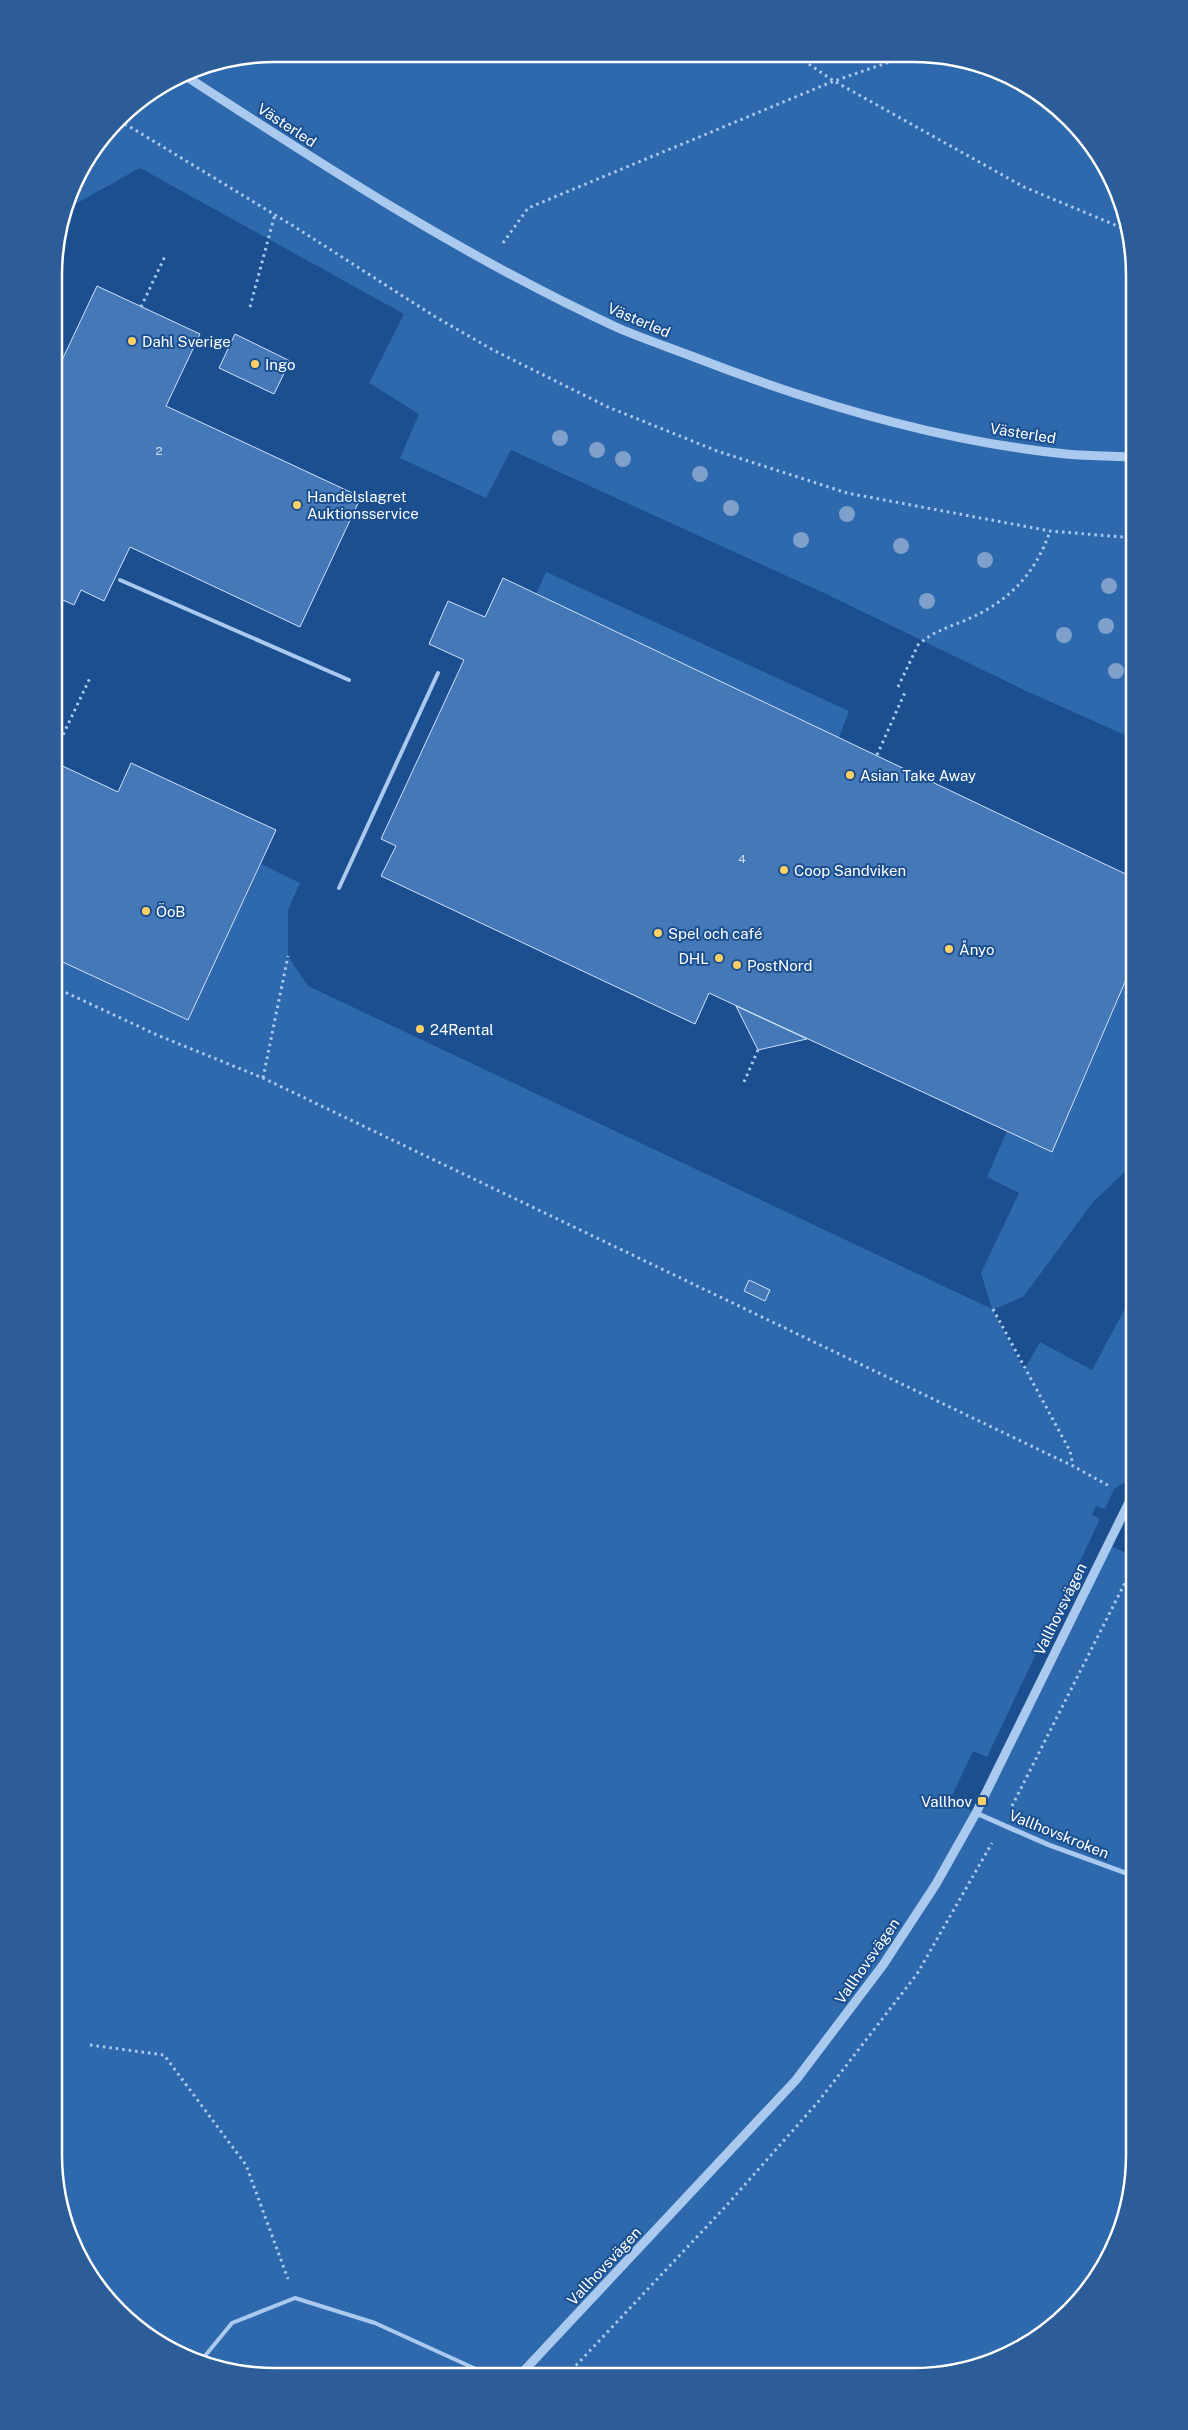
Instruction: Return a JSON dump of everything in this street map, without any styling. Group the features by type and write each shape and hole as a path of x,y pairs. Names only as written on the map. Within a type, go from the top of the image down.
{"street":[{"name":"Västerled","path":"192,80 353,184 421,225 489,263 618,327 742,376 847,409 926,430 1066,454 1126,457"},
{"name":"Vallhovsvägen","path":"527,2368 796,2080 884,1965 936,1884 976,1813 1126,1509"},
{"name":"Vallhovskroken","path":"976,1813 1057,1849 1126,1873"}],"lane":[{"path":"120,580 349,680"},
{"path":"339,888 438,673"},
{"path":"205,2355 232,2323 295,2298 375,2323 474,2368"}],"path":[{"path":"806,62 834,81 1024,187 1119,227"},
{"path":"489,263 528,208 834,81 889,62"},
{"path":"125,125 275,214 418,306 493,350 608,408 717,451 847,493 1050,531 1126,537"},
{"path":"250,306 275,214"},
{"path":"141,306 166,254"},
{"path":"898,687 918,645 923,640 930,635 968,619 1019,586 1034,568 1043,552 1050,531"},
{"path":"62,737 90,678"},
{"path":"877,755 906,690"},
{"path":"263,1078 288,956"},
{"path":"62,991 156,1034 263,1078 1126,1492"},
{"path":"744,1082 758,1050"},
{"path":"993,1309 1070,1451 1073,1466"},
{"path":"90,2045 164,2055 246,2165 295,2298"}],"shaded area":[{"path":"275,62 913,62 941,64 968,70 1007,84 1031,98 1053,115 1073,135 1090,157 1104,181 1114,207 1124,247 1126,275 1126,735 1024,690 824,593 511,450 486,498 400,458 419,414 369,383 404,314 140,168 75,204 84,181 98,157 115,135 146,106 181,84 220,70 247,64"},
{"path":"546,572 849,711 839,738 536,594"},
{"path":"261,864 300,883 288,910 288,956 308,986 992,1309 981,1273 1019,1193 987,1177 1007,1131 1052,1152 1126,980 1126,1171 1093,1202 1024,1296 993,1310 1024,1370 1040,1342 1092,1370 1126,1307 1126,1482 1114,1489 1105,1509 1096,1506 1092,1515 1100,1519 987,1757 973,1751 950,1800 976,1813 1107,1544 1126,1553 1126,2155 1124,2183 1114,2223 1104,2249 1090,2273 1073,2295 1053,2315 1031,2332 1007,2346 968,2360 941,2366 913,2368 275,2368 247,2366 220,2360 181,2346 157,2332 135,2315 115,2295 98,2273 84,2249 70,2210 64,2183 62,2155 62,962 188,1020"}],"building":[{"path":"97,286 200,334 166,406 361,497 300,627 130,547 104,601 81,590 74,605 62,600 62,360"},
{"name":"Ingo","path":"235,334 290,361 274,394 219,368"},
{"path":"503,578 1126,874 1126,980 1052,1152 709,993 695,1024 381,876 396,846 381,839 464,660 429,644 448,601 485,617"},
{"name":"ÖoB","path":"131,763 276,830 188,1020 62,962 62,766 118,792"},
{"path":"736,1006 807,1039 758,1050"},
{"path":"749,1280 770,1290 765,1301 744,1291"}],"place":[{"name":"Dahl Sverige","path":"132,341"},
{"name":"Ingo","path":"255,364"},
{"name":"Handelslagret Auktionsservice","path":"297,505"},
{"name":"Asian Take Away","path":"850,775"},
{"name":"Coop Sandviken","path":"784,870"},
{"name":"ÖoB","path":"146,911"},
{"name":"Spel och café","path":"658,933"},
{"name":"Ånyo","path":"949,949"},
{"name":"DHL","path":"719,958"},
{"name":"PostNord","path":"737,965"},
{"name":"24Rental","path":"420,1029"},
{"name":"Vallhov","path":"982,1801"}]}
